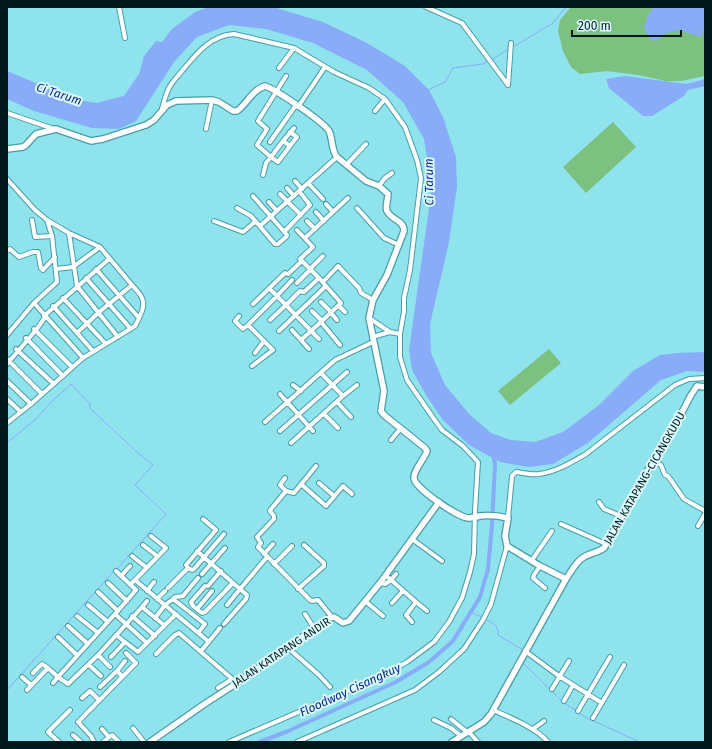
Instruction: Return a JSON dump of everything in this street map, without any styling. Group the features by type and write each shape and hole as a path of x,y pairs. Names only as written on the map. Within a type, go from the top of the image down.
{"street":[{"path":"119,7 125,38"},
{"path":"426,7 462,22 508,85 511,43"},
{"path":"162,110 165,96 174,81 198,52 216,39 234,34 294,48 324,67 369,88 385,100 405,127 420,172 417,214 413,230 410,270 404,298 404,310 400,334 400,357 407,380 442,430 463,446 478,462 478,516 474,554 470,572 462,598 449,622 434,642 407,662 380,677 229,742"},
{"path":"279,68 294,48"},
{"path":"270,142 324,67"},
{"path":"286,76 258,121 267,129 257,145 278,162 297,137 290,132"},
{"path":"7,113 87,140 96,141 146,125 154,120 167,105 176,101 212,100 219,102 235,111 239,110 260,88 266,86 276,91 327,128 330,133 334,153 337,157 366,181 379,186 388,194 388,213 404,227 413,230"},
{"path":"206,129 212,100"},
{"path":"375,111 385,100"},
{"path":"263,175 266,163 294,128"},
{"path":"7,149 23,147 36,134 56,130"},
{"path":"283,141 290,146"},
{"path":"346,165 366,144"},
{"path":"276,151 282,156"},
{"path":"260,226 337,157"},
{"path":"379,186 392,172"},
{"path":"7,179 35,210 47,220 69,233 100,247 141,295 144,302 137,324 83,358 31,404 8,421"},
{"path":"284,232 310,205 295,181"},
{"path":"308,183 323,199"},
{"path":"287,188 294,196"},
{"path":"280,194 301,215"},
{"path":"238,208 250,214 276,244 287,236 253,196"},
{"path":"305,238 348,198"},
{"path":"269,202 277,211"},
{"path":"326,204 334,212"},
{"path":"356,208 384,238 399,245"},
{"path":"316,212 324,220"},
{"path":"32,220 35,237 52,236"},
{"path":"7,335 34,304 56,283 58,279 52,236 47,220"},
{"path":"214,221 243,232 256,221"},
{"path":"307,221 314,229"},
{"path":"404,227 399,245 387,274 373,300 369,318 384,391 381,411 427,450 427,453 414,476 414,480 421,488 439,502 466,518 478,516 505,518"},
{"path":"253,304 269,288 302,261 300,259 313,247 297,230"},
{"path":"69,233 77,286 118,337"},
{"path":"56,269 74,267 100,247"},
{"path":"7,251 10,249 19,257 33,252 38,252 41,268 43,270 55,257"},
{"path":"297,283 323,256"},
{"path":"42,394 8,362 54,306 109,259"},
{"path":"301,340 339,306 341,302 302,261"},
{"path":"270,320 300,291 304,292 338,266 359,288 361,293 373,300"},
{"path":"96,270 139,318"},
{"path":"86,278 131,329"},
{"path":"239,316 235,321 244,329 292,280"},
{"path":"77,333 98,313 132,285"},
{"path":"279,331 326,286"},
{"path":"269,288 319,339"},
{"path":"63,298 105,343"},
{"path":"321,302 337,320"},
{"path":"34,304 83,358"},
{"path":"54,306 93,351"},
{"path":"339,306 345,312"},
{"path":"312,311 340,345"},
{"path":"369,318 390,332 400,334"},
{"path":"248,325 273,350 252,366"},
{"path":"35,329 72,367"},
{"path":"292,330 309,349"},
{"path":"266,422 339,358 373,339 390,332"},
{"path":"27,339 63,376"},
{"path":"255,353 264,341"},
{"path":"17,350 54,384"},
{"path":"280,431 347,372"},
{"path":"321,373 343,396"},
{"path":"693,378 698,386 705,387"},
{"path":"297,742 416,690 439,672 464,649 483,620 491,604 507,546 505,536 505,518 512,476 516,472 538,474 552,472 586,454 675,385 693,378 705,378"},
{"path":"7,381 31,404"},
{"path":"291,443 357,384"},
{"path":"293,385 301,391"},
{"name":"JALAN KATAPANG-CICANGKUDU","path":"452,742 484,722 494,710 525,651 566,579 580,559 604,548 653,461 666,443 691,395 698,386"},
{"path":"280,394 313,431"},
{"path":"7,399 21,412"},
{"path":"337,402 351,417"},
{"path":"324,414 338,428"},
{"path":"391,440 401,428"},
{"path":"653,461 661,465 665,475 668,476 684,499 705,512 698,526"},
{"path":"285,478 280,485 286,491 293,493 316,466"},
{"path":"319,483 334,496"},
{"path":"301,484 326,506 343,486 352,494"},
{"path":"286,491 270,509 270,512 274,518 257,536 261,543 258,548 298,589 312,601 318,600 332,617"},
{"name":"JALAN KATAPANG ANDIR","path":"150,742 158,740 197,709 240,683 287,647 332,617 343,623 347,623 386,576 439,502"},
{"path":"600,502 604,509 621,516"},
{"path":"188,568 186,565 216,530 203,519"},
{"path":"561,524 606,544"},
{"path":"532,560 552,531"},
{"path":"188,568 193,570 224,534"},
{"path":"131,584 156,556 166,548 151,536"},
{"path":"412,539 442,561"},
{"path":"228,604 266,556 273,544"},
{"path":"142,545 156,556"},
{"path":"298,589 324,566 324,562 304,545"},
{"path":"274,564 292,546"},
{"path":"507,546 540,566 566,579"},
{"path":"202,574 225,548"},
{"path":"197,551 246,595 246,599 224,624"},
{"path":"132,556 146,568"},
{"path":"121,576 130,566"},
{"path":"540,566 534,575 534,578 545,588"},
{"path":"157,599 188,568"},
{"path":"221,571 191,602 193,606 203,613 207,611 234,583"},
{"path":"52,683 136,590 116,572"},
{"path":"380,583 385,584 396,574"},
{"path":"386,576 427,612"},
{"path":"155,618 165,605 172,599 183,596 198,578"},
{"path":"135,580 209,642"},
{"path":"147,591 154,582"},
{"path":"108,583 127,601"},
{"path":"197,609 212,591"},
{"path":"392,603 403,591"},
{"path":"98,592 125,624 147,643"},
{"path":"172,599 205,624 198,633"},
{"path":"33,673 42,664 68,684 89,665 147,601"},
{"path":"365,601 383,616"},
{"path":"412,622 406,615 416,602"},
{"path":"88,605 108,622"},
{"path":"142,607 164,625"},
{"path":"116,634 138,652 176,614"},
{"path":"305,614 314,628"},
{"path":"77,616 97,632"},
{"path":"132,616 155,636"},
{"path":"68,626 88,643"},
{"path":"201,651 220,628"},
{"path":"156,654 178,633 181,634 232,679 240,683"},
{"path":"58,637 77,655"},
{"path":"111,657 125,642"},
{"path":"287,647 319,675 330,687"},
{"path":"525,651 559,676 602,703"},
{"path":"94,742 91,736 78,722 136,663 126,653"},
{"path":"98,655 110,667"},
{"path":"578,711 610,657"},
{"path":"552,689 569,660"},
{"path":"100,687 125,661"},
{"path":"89,665 101,676"},
{"path":"593,718 624,665"},
{"path":"27,690 48,668"},
{"path":"116,671 122,676"},
{"path":"22,678 31,686"},
{"path":"218,688 232,679"},
{"path":"564,701 573,685"},
{"path":"82,698 90,691 99,700"},
{"path":"58,742 48,732 70,710"},
{"path":"494,710 533,729 548,742"},
{"path":"451,719 468,731 478,742"},
{"path":"434,720 451,728 461,736"},
{"path":"533,729 544,721"},
{"path":"133,728 144,742"},
{"path":"102,729 109,737"},
{"path":"73,735 81,742"},
{"path":"103,742 109,737 113,736 119,742"}],"green space":[{"path":"571,7 705,7 705,76 681,81 666,81 638,75 607,71 580,74 571,67 563,51 558,31 560,20"},
{"path":"613,122 636,147 586,193 563,167"},
{"path":"549,349 561,363 510,405 498,391"}],"water":[{"name":"Ci Tarum","path":"209,7 273,7 323,22 367,43 405,66 429,90 443,117 456,157 457,187 449,242 430,324 431,353 445,385 470,415 491,433 511,440 535,442 563,432 599,405 633,371 660,355 705,352 705,372 687,371 661,380 588,443 553,464 529,467 500,462 469,445 443,420 426,395 412,370 409,350 432,187 424,139 403,102 367,70 313,43 266,29 229,25 197,37 174,62 136,121 119,129 92,128 34,111 7,99 7,71 74,99 96,103 124,96 139,74 144,56 156,41 162,42 172,29 195,12"},
{"path":"654,7 705,7 705,27 701,37 679,30 666,33 656,41 650,39 644,27 648,15"},
{"path":"625,76 687,84 705,79 705,86 688,90 684,96 652,116 643,116 609,88 606,79"}],"waterway":[{"path":"513,47 553,23 566,7"},
{"path":"491,60 509,49"},
{"path":"428,90 445,82 453,68 483,64 488,61"},
{"path":"7,443 36,419 50,403 71,384 90,404 90,408 95,413 153,465 135,485 166,514 117,569"},
{"name":"Floodway Cisangkuy","path":"259,742 286,732 396,682 429,662 453,641 480,597 488,569 495,464 493,455"},
{"path":"7,690 114,571"},
{"path":"470,612 482,617"},
{"path":"484,619 496,627 498,635 523,650 520,656"},
{"path":"523,663 562,701"},
{"path":"564,703 577,711"},
{"path":"579,713 640,742"}]}
